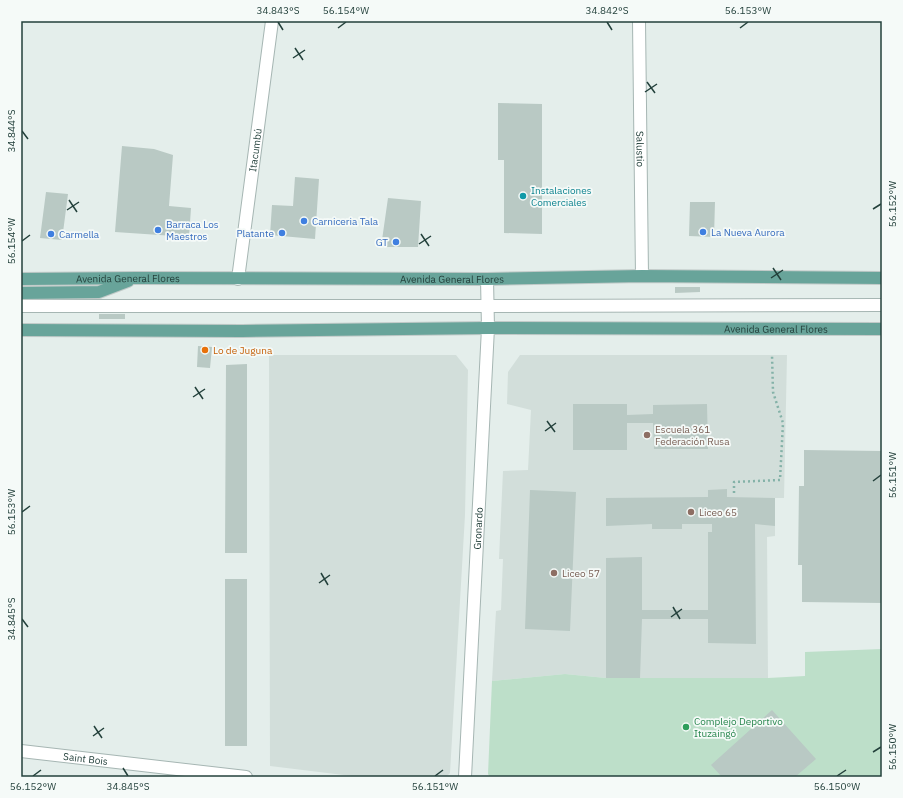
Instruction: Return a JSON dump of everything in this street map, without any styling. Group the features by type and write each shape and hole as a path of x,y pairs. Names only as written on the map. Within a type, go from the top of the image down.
{"main road":[{"name":"Avenida General Flores","path":"21,279 487,279 642,276 882,278"},
{"path":"21,293 99,292 137,278"},
{"name":"Avenida General Flores","path":"21,330 242,331 488,328 882,330"}],"street":[{"name":"Itacumbú","path":"238,279 272,21"},
{"name":"Salustio","path":"639,21 642,276"},
{"name":"Gronardo","path":"465,777 488,328 487,279"},
{"path":"21,306 882,305"},
{"name":"Saint Bois","path":"21,751 246,777"}],"path":[{"path":"734,494 734,482 780,480 783,423 773,392 772,355"}],"shaded area":[{"path":"269,355 456,355 468,370 465,515 450,773 446,777 360,777 270,766"},
{"path":"520,355 787,355 784,498 775,498 775,536 767,537 768,678 606,678 565,674 492,681 496,611 501,610 503,559 499,559 503,471 528,470 531,410 507,404 508,372"}],"green space":[{"name":"Complejo Deportivo Ituzaingó","path":"882,649 882,777 490,777 488,774 492,681 565,674 606,678 768,678 805,676 805,652"}],"building":[{"name":"Instalaciones Comerciales","path":"498,103 542,104 542,234 504,233 504,160 498,160"},
{"path":"122,146 154,149 173,155 169,206 191,208 189,237 115,232"},
{"name":"Carniceria Tala","path":"295,177 319,179 315,239 270,235 272,205 293,206"},
{"path":"46,192 68,194 62,240 40,238"},
{"path":"388,198 421,201 418,247 381,247"},
{"path":"690,202 715,202 714,237 689,236"},
{"path":"675,287 700,287 700,292 675,293"},
{"path":"99,314 125,314 125,319 99,319"},
{"path":"198,346 212,347 210,368 197,367"},
{"path":"247,364 247,553 225,553 226,365"},
{"path":"573,404 627,404 627,415 653,414 653,405 707,404 708,449 654,449 653,423 627,423 627,450 573,450"},
{"path":"804,450 882,451 882,603 802,602 802,565 798,565 799,486 804,486"},
{"path":"727,489 727,497 775,498 775,526 755,524 756,644 708,643 708,619 642,619 640,678 606,678 606,558 642,557 642,610 708,610 708,532 712,532 712,524 682,524 682,529 652,529 652,524 606,526 606,498 708,497 708,490"},
{"path":"530,490 576,492 570,631 525,629"},
{"path":"225,579 247,579 247,746 225,746"},
{"path":"772,710 816,759 795,777 722,777 711,765"}],"place":[{"name":"Instalaciones Comerciales","path":"523,196"},
{"name":"Carniceria Tala","path":"304,221"},
{"name":"Barraca Los Maestros","path":"158,230"},
{"name":"La Nueva Aurora","path":"703,232"},
{"name":"Platante","path":"282,233"},
{"name":"Carmella","path":"51,234"},
{"name":"GT","path":"396,242"},
{"name":"Lo de Juguna","path":"205,350"},
{"name":"Escuela 361 Federación Rusa","path":"647,435"},
{"name":"Liceo 65","path":"691,512"},
{"name":"Liceo 57","path":"554,573"},
{"name":"Complejo Deportivo Ituzaingó","path":"686,727"}]}
